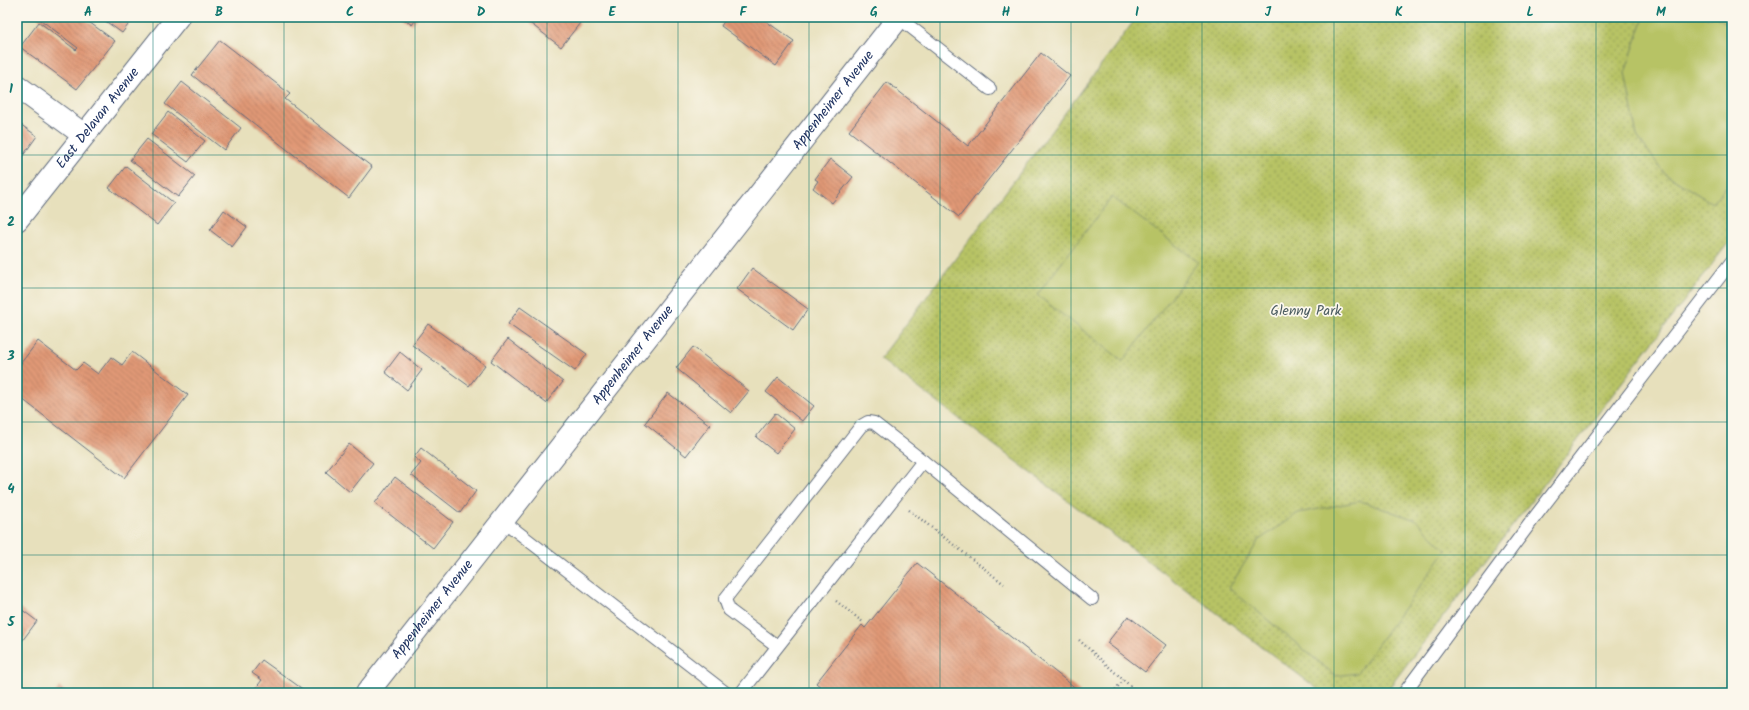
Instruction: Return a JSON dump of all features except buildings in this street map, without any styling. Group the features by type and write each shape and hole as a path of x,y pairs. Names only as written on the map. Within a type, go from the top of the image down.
{"street":[{"name":"East Delavan Avenue","path":"17,220 178,17"},
{"name":"Appenheimer Avenue","path":"367,693 899,17"},
{"path":"17,86 84,135"}],"lane":[{"path":"899,17 990,89"},
{"path":"1404,693 1534,518 1732,261"},
{"path":"777,646 729,610 725,599 846,444 861,426 868,422 874,422 1092,599"},
{"path":"741,693 923,461"},
{"path":"502,520 726,693"}],"path":[{"path":"904,516 908,509 1004,584"},
{"path":"840,595 836,601 864,623"},
{"path":"1079,640 1138,693"},
{"path":"1113,693 1123,680"}],"green space":[{"name":"Glenny Park","path":"1137,17 1732,17 1732,238 1385,693 1323,693 880,359"},
{"path":"1644,17 1717,17 1732,28 1732,179 1712,203 1665,174 1637,136 1625,73"},
{"path":"1112,197 1198,262 1123,361 1037,295"},
{"path":"1360,501 1416,520 1446,550 1357,673 1336,676 1229,588 1259,540 1298,513"}]}
